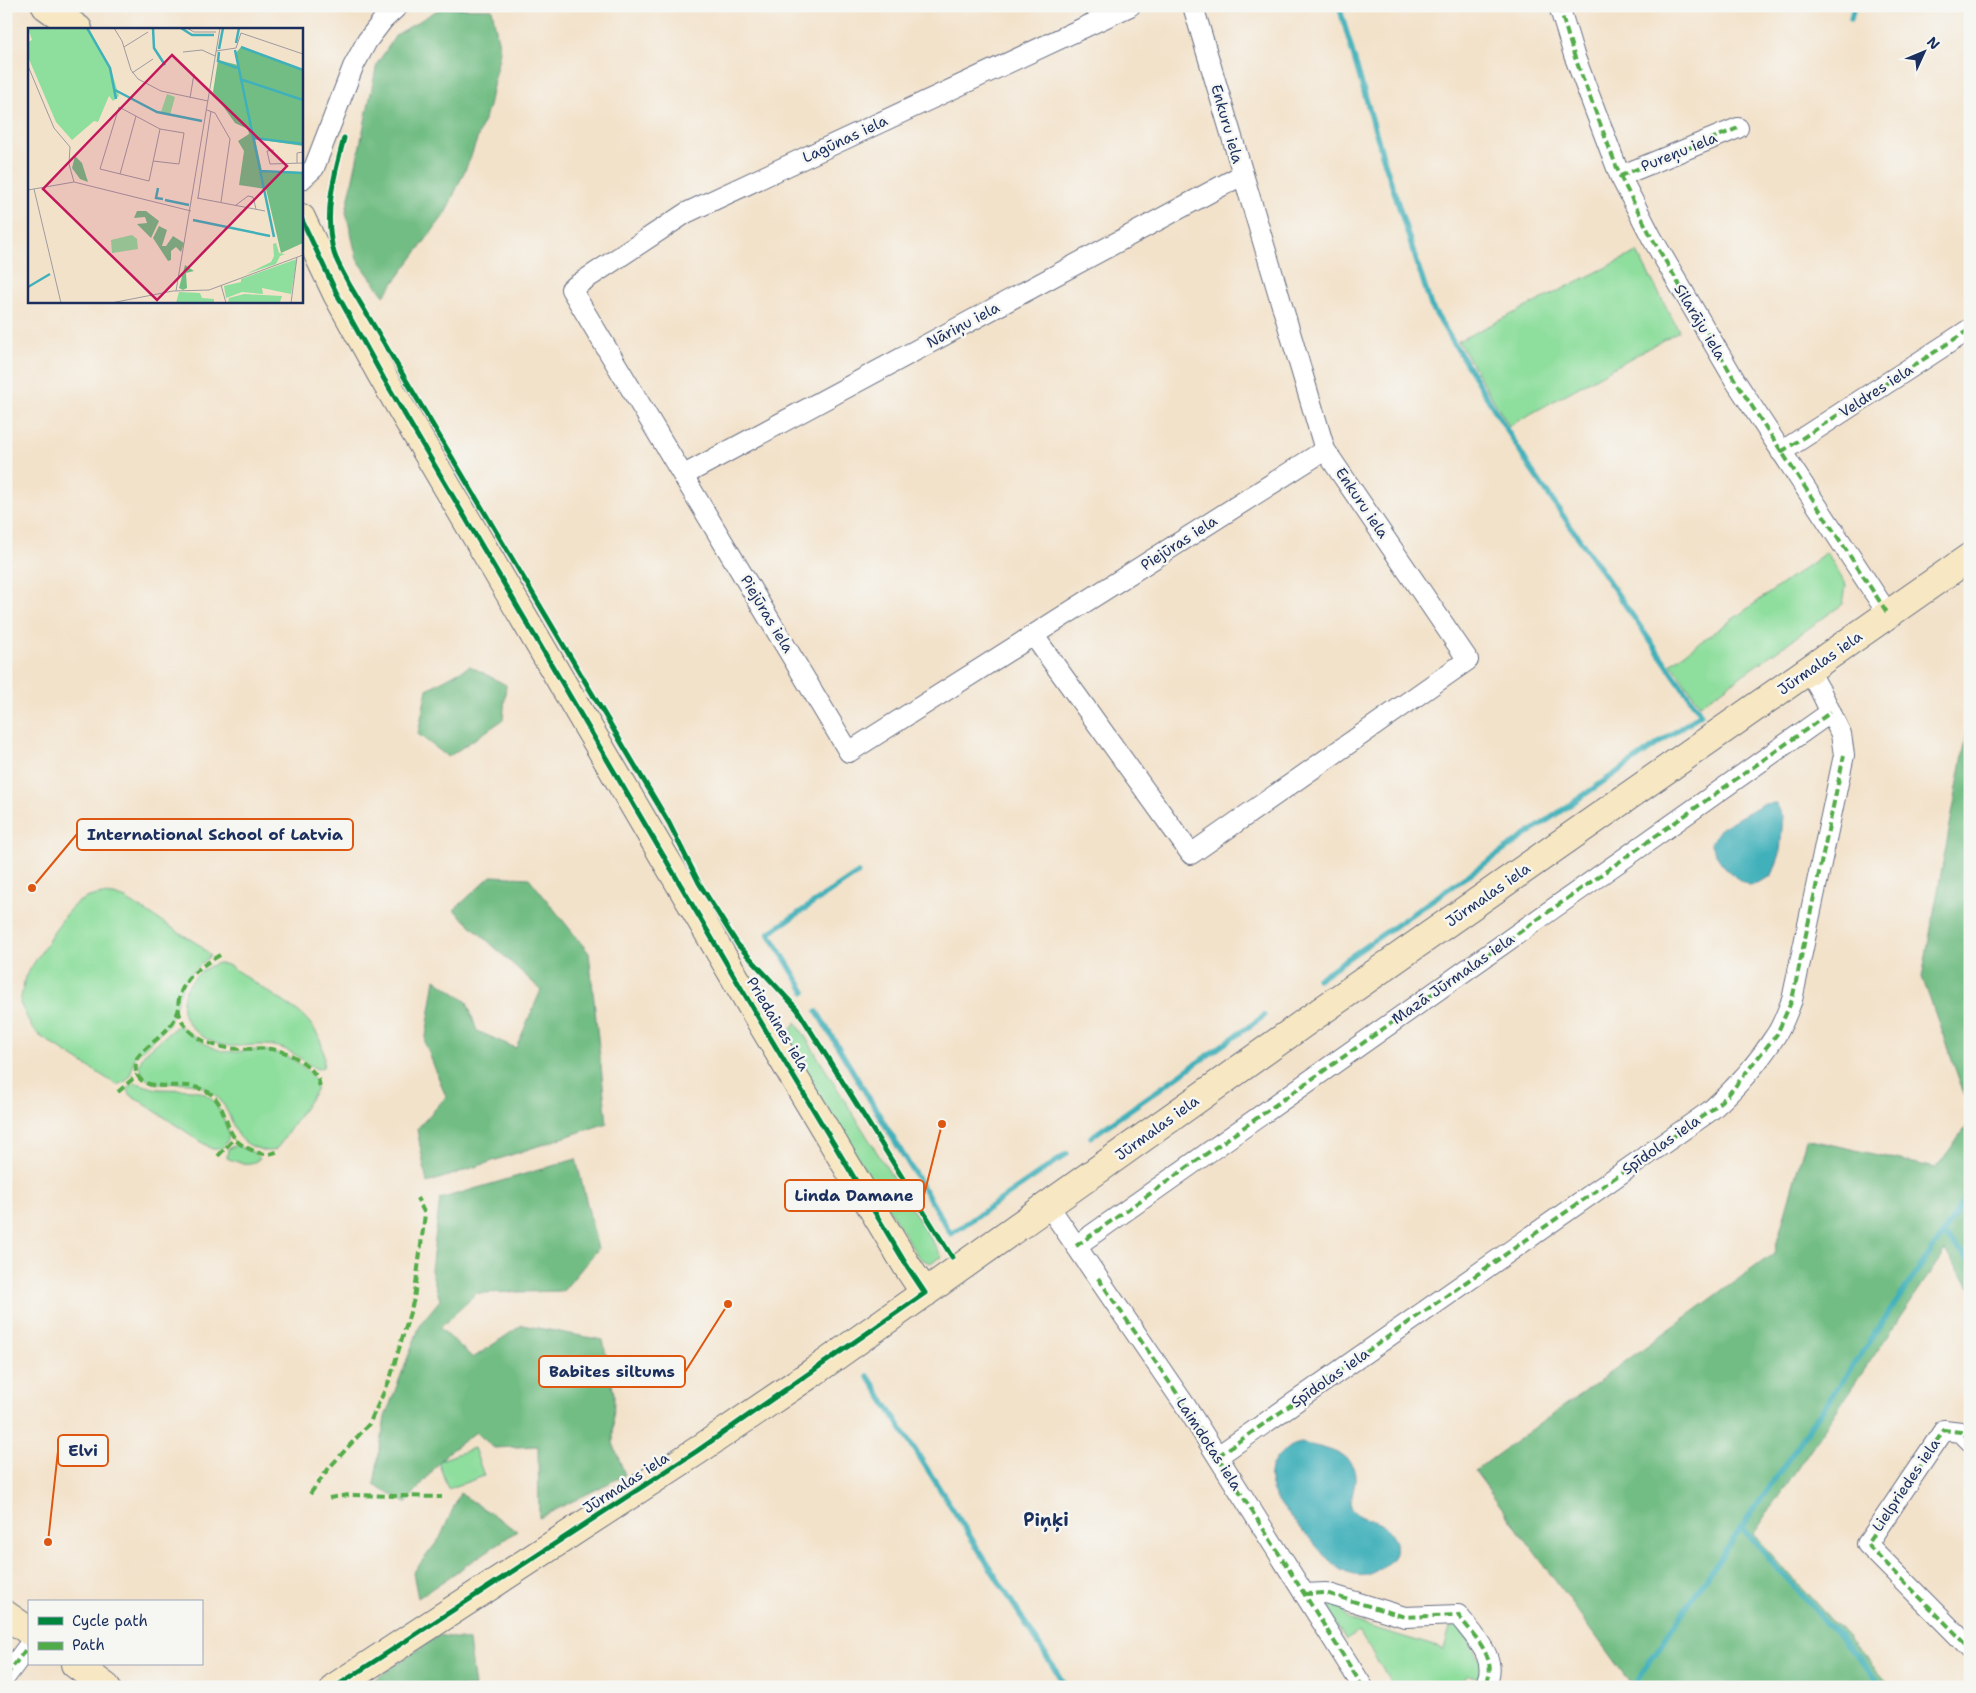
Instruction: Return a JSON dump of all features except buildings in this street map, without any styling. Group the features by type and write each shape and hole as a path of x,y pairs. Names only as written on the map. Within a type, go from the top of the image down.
{"main road":[{"path":"46,6 77,28"},
{"name":"Priedaines iela","path":"302,220 337,294 384,379 765,1029 907,1266 926,1293"},
{"name":"Jūrmalas iela","path":"335,1687 698,1451 926,1293 1307,1021 1970,557"},
{"path":"6,1616 28,1630"},
{"path":"78,1666 106,1687"}],"street":[{"path":"302,179 314,168 353,67 367,41 383,20 398,6"},
{"name":"Lagūnas iela","path":"571,289 686,213 1130,6"},
{"name":"Enkuru iela","path":"1034,636 1191,854 1468,660 1325,450 1192,6"},
{"name":"Silarāju iela","path":"1559,6 1583,81 1620,176 1652,238 1736,382 1888,614"},
{"name":"Pureņu iela","path":"1620,176 1738,128"},
{"name":"Nāriņu iela","path":"684,475 1242,175"},
{"name":"Piejūras iela","path":"571,289 849,752 1325,450"},
{"name":"Veldres iela","path":"1781,452 1970,329"},
{"name":"Spīdolas iela","path":"1218,1456 1710,1111 1728,1095 1761,1056 1777,1034 1792,1000 1844,755 1841,734 1808,671"},
{"name":"Mazā Jūrmalas iela","path":"1076,1246 1831,712"},
{"name":"Laimdotas iela","path":"1048,1205 1218,1456 1363,1687"},
{"name":"Lielpriedes iela","path":"1970,1441 1961,1432 1944,1430 1867,1544 1970,1648"},
{"path":"1304,1594 1326,1594 1405,1616 1458,1615 1488,1656 1490,1678 1484,1687"},
{"path":"6,1676 28,1646"}],"green space":[{"path":"441,8 492,9 500,51 489,106 470,159 445,214 384,296 357,259 346,212 377,64 396,35"},
{"path":"1637,252 1679,331 1509,426 1458,341"},
{"path":"1827,552 1846,586 1843,604 1700,705 1671,663"},
{"path":"470,666 506,685 503,720 448,757 418,734 427,689"},
{"path":"1970,717 1970,1110 1922,977"},
{"path":"491,876 529,878 589,953 607,1123 427,1183 417,1129 446,1097 425,1043 435,979 467,1002 477,1031 516,1048 541,990 454,910"},
{"path":"102,894 126,899 201,946 210,956 191,973 183,984 169,1024 135,1057 130,1076 126,1081 117,1085 40,1036 32,1028 20,1003 25,977 65,915 76,903"},
{"path":"218,963 228,965 305,1017 315,1030 321,1044 324,1059 323,1067 317,1069 289,1051 278,1047 222,1045 208,1040 196,1032 184,1014 184,996 191,982 198,974"},
{"path":"796,1022 942,1257 930,1263 919,1258 909,1242 790,1047 790,1031"},
{"path":"177,1026 180,1026 205,1044 217,1049 235,1052 261,1050 276,1053 295,1061 311,1074 315,1081 316,1090 275,1150 259,1149 249,1145 242,1139 237,1133 222,1102 205,1088 186,1083 154,1083 143,1074 139,1065 144,1054"},
{"path":"135,1083 158,1089 191,1090 207,1095 220,1111 229,1135 228,1140 221,1149 212,1149 128,1093 128,1087"},
{"path":"1970,1122 1970,1287 1945,1251 1753,1534 1892,1687 1636,1687 1625,1676 1475,1471 1774,1253 1806,1139 1936,1168"},
{"path":"235,1145 255,1153 260,1158 249,1163 240,1163 227,1158 228,1149"},
{"path":"576,1159 598,1249 563,1291 477,1293 440,1328 473,1358 522,1325 603,1340 614,1394 613,1443 625,1475 539,1518 538,1446 494,1448 476,1432 447,1453 406,1503 374,1485 385,1417 421,1323 440,1300 431,1270 440,1199"},
{"path":"474,1448 484,1476 448,1489 438,1461"},
{"path":"460,1493 517,1531 418,1598 413,1573 440,1538"},
{"path":"1331,1604 1339,1606 1351,1621 1444,1649 1451,1625 1461,1628 1483,1663 1482,1678 1467,1675 1458,1687 1394,1687 1359,1632 1346,1640 1327,1610"},
{"path":"439,1635 469,1641 475,1687 364,1687"}],"water":[{"path":"1776,803 1783,816 1780,854 1772,876 1750,886 1726,868 1717,857 1710,843 1722,827 1763,804"},
{"path":"1301,1443 1336,1452 1350,1462 1354,1469 1355,1478 1351,1509 1361,1516 1386,1527 1395,1541 1396,1549 1394,1556 1380,1569 1368,1575 1357,1575 1337,1567 1319,1550 1279,1502 1270,1481 1271,1468 1278,1456 1289,1448"}],"waterway":[{"path":"1318,979 1701,714 1532,471 1431,306 1383,157 1339,6"},
{"path":"1851,19 1854,6"},
{"path":"805,992 769,933 858,873"},
{"path":"817,1012 951,1234 1067,1154"},
{"path":"1091,1137 1264,1016"},
{"path":"1632,1687 1943,1234 1970,1191"},
{"path":"1943,1234 1970,1260"},
{"path":"868,1376 1066,1687"},
{"path":"1741,1527 1884,1687"}],"marked path":[{"path":"1559,6 1574,55 1620,176 1652,238 1736,382 1888,614"},
{"path":"1620,176 1738,128"},
{"path":"1781,452 1970,329"},
{"path":"1076,1246 1831,712"},
{"path":"1218,1456 1710,1111 1728,1095 1777,1034 1792,1000 1844,755"},
{"path":"220,955 194,973 181,991 179,1011 187,1028 203,1041 214,1045 238,1049 270,1049 293,1056 313,1072 320,1089"},
{"path":"179,1008 167,1030 137,1058 136,1069 139,1077 144,1082 152,1085 189,1086 208,1092 218,1102 233,1135 239,1143 260,1153 270,1154 279,1151"},
{"path":"118,1092 137,1075"},
{"path":"218,1156 235,1138"},
{"path":"310,1494 329,1468 369,1424 390,1379 414,1299 425,1214 417,1198"},
{"path":"1098,1278 1187,1408 1363,1687"},
{"path":"1970,1441 1961,1432 1944,1430 1867,1544 1970,1648"},
{"path":"329,1498 349,1495 442,1497"},
{"path":"1304,1594 1326,1593 1405,1617 1458,1615 1478,1640 1488,1658 1489,1677 1484,1687"},
{"path":"6,1676 28,1646"}],"cycle path":[{"path":"344,138 331,195 330,224 334,253 349,284 669,823 699,883 738,945 797,1009 952,1257"},
{"path":"302,220 337,294 384,379 765,1029 925,1293 697,1451 335,1687"}],"place":[{"name":"International School of Latvia","path":"32,888"},
{"name":"Linda Damane","path":"942,1124"},
{"name":"Babites siltums","path":"728,1304"},
{"name":"Elvi","path":"48,1542"}],"district":[{"name":"Piņķi","path":"1046,1520"}]}
